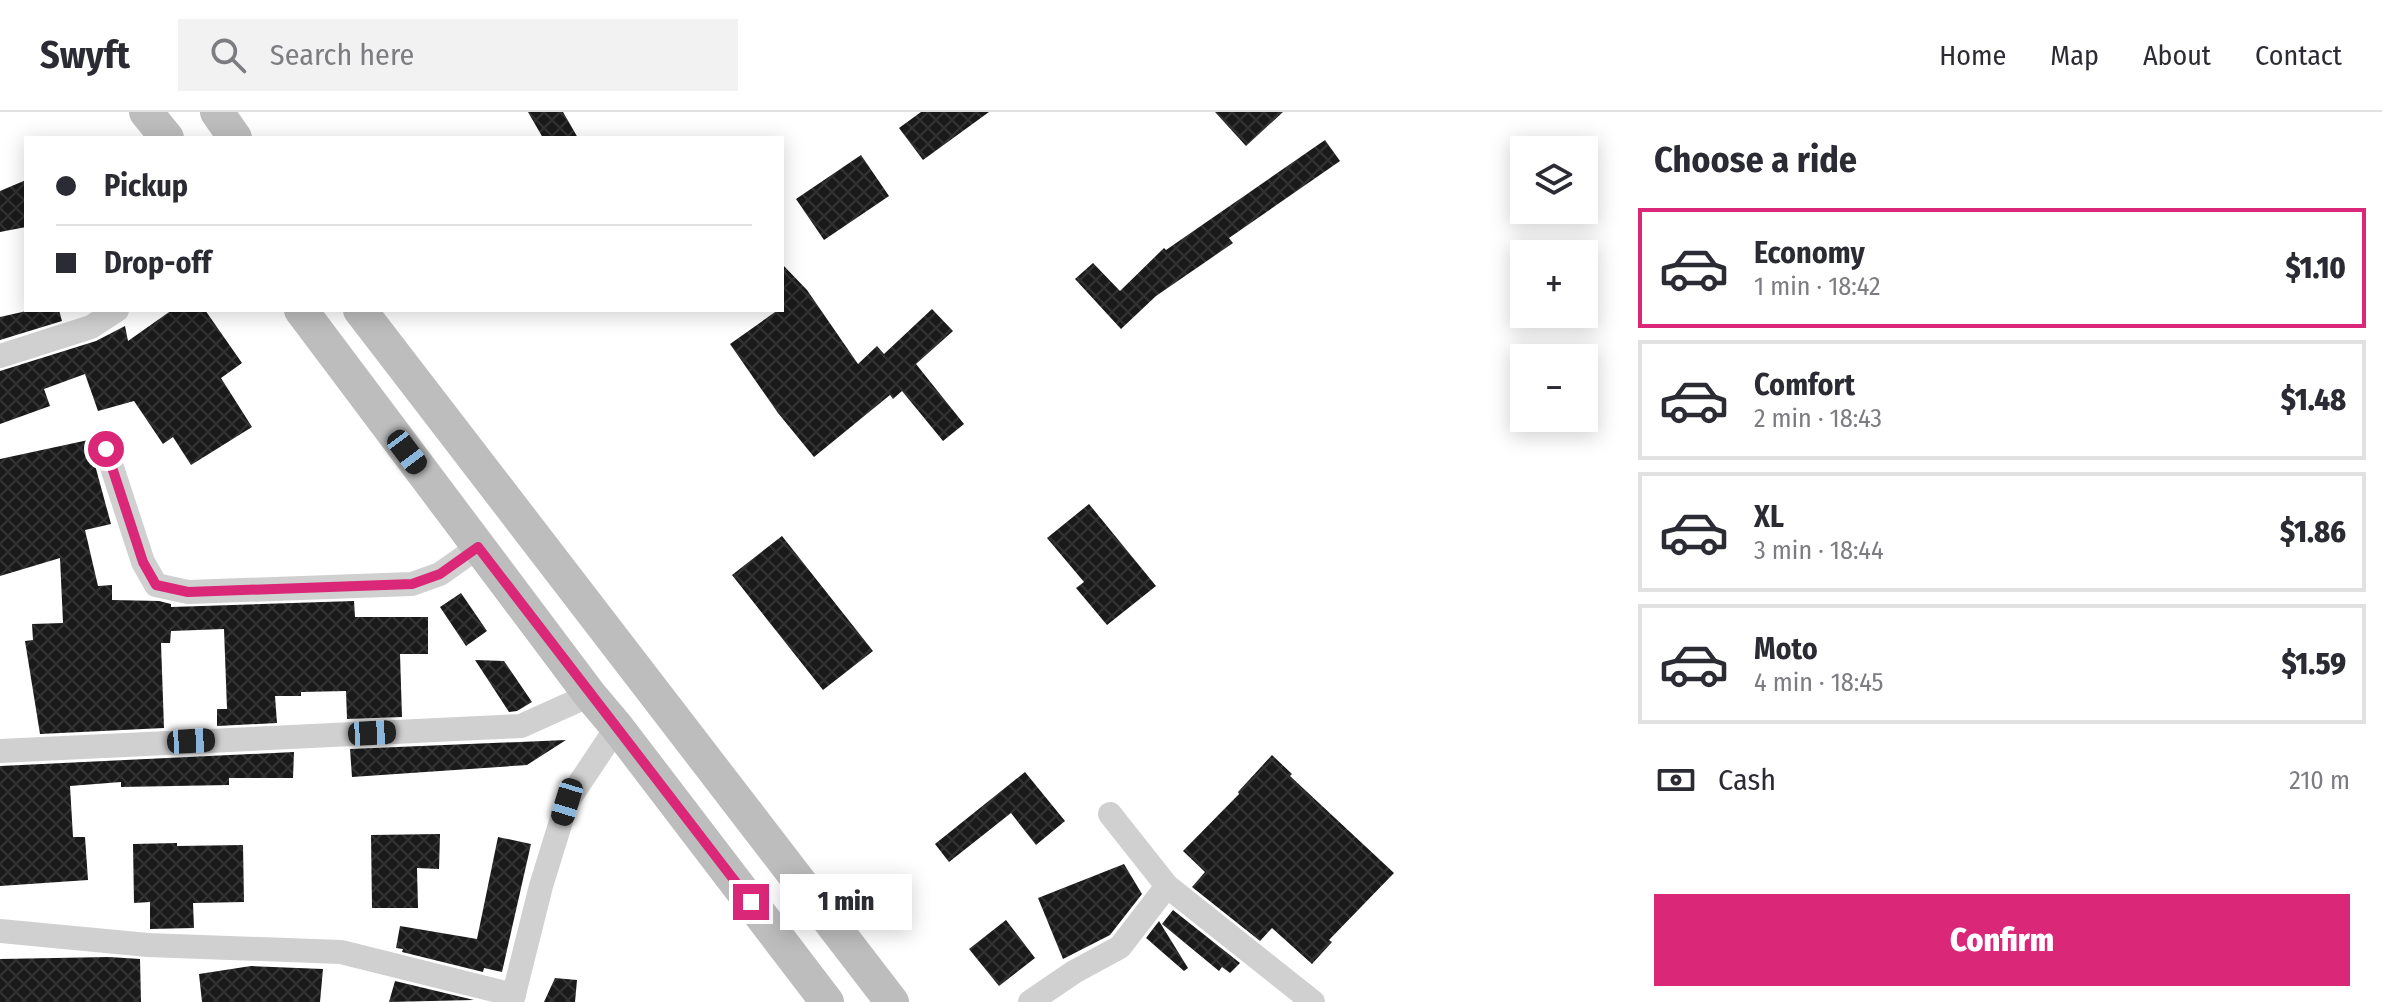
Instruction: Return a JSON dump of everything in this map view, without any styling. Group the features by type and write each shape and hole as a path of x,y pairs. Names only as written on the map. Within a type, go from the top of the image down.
{"main road":[{"path":"146,112 165,136"},
{"path":"217,112 234,136"},
{"path":"302,312 590,695 827,1002"},
{"path":"362,312 892,1002"}],"street":[{"path":"0,356 91,327 114,312"},
{"path":"106,449 143,562 156,585 188,592 412,584 440,574 478,547"},
{"path":"0,751 521,726 590,695"},
{"path":"0,931 148,945 341,952 513,998 541,886 567,802 617,727"},
{"path":"1110,814 1167,886 1313,1002"},
{"path":"1030,1002 1074,972 1120,947 1167,886"}],"building":[{"path":"528,112 563,112 577,136 542,136"},
{"path":"921,112 989,112 923,160 899,128"},
{"path":"1215,112 1283,112 1246,146"},
{"path":"1325,140 1340,161 1229,238 1233,243 1156,296 1121,329 1075,279 1093,263 1120,291 1164,248 1166,250"},
{"path":"861,155 889,196 824,240 796,199"},
{"path":"24,181 24,227 0,232 0,191"},
{"path":"784,266 807,290 858,364 877,346 884,354 932,309 953,331 916,364 964,424 943,441 902,391 893,399 890,395 814,457 778,413 730,344 775,312 784,312"},
{"path":"24,312 60,312 62,321 0,340 0,317"},
{"path":"169,312 206,312 242,363 221,378 252,427 191,465 173,437 163,444 134,401 98,411 85,374 44,389 50,406 0,424 0,371 96,341 125,326 128,341"},
{"path":"93,439 92,454 111,524 85,530 98,586 112,585 112,600 159,601 171,604 171,607 354,601 355,617 428,617 428,654 400,654 402,717 347,719 346,691 301,692 301,696 275,696 277,723 217,726 217,709 227,709 224,629 171,631 170,643 161,643 164,728 40,734 25,641 33,640 32,624 63,623 60,558 0,576 0,459"},
{"path":"1089,504 1156,586 1107,625 1076,588 1084,582 1047,538"},
{"path":"782,536 873,651 823,690 732,575"},
{"path":"461,593 487,631 466,646 440,607"},
{"path":"475,660 504,661 532,702 509,712"},
{"path":"566,740 527,765 352,777 350,749"},
{"path":"294,752 293,778 229,778 229,785 121,787 121,782 70,786 73,837 85,837 88,880 0,886 0,766"},
{"path":"1272,755 1292,774 1290,776 1394,873 1329,940 1332,942 1312,964 1272,928 1260,941 1192,887 1205,872 1183,851"},
{"path":"1025,772 1065,821 1036,845 1011,813 949,862 935,844"},
{"path":"440,834 439,869 417,868 418,908 372,908 371,835"},
{"path":"498,837 531,844 502,972 484,968 483,972 396,948 400,926 477,939"},
{"path":"177,843 177,846 243,845 244,902 193,903 194,928 150,929 150,902 134,903 133,844"},
{"path":"1124,864 1142,894 1110,935 1063,959 1038,898"},
{"path":"1173,910 1240,963 1230,973 1222,967 1219,971 1162,924"},
{"path":"1006,920 1035,958 999,986 969,949"},
{"path":"1159,921 1188,968 1184,971 1146,938"},
{"path":"0,959 140,959 141,1002 0,1002"},
{"path":"251,966 323,969 320,1002 202,1002 199,974"},
{"path":"555,978 577,980 575,1002 544,1002"},
{"path":"395,981 474,1000 389,1002"}],"route":[{"path":"106,449 143,562 156,585 188,592 412,584 440,574 478,547 751,902"}]}
